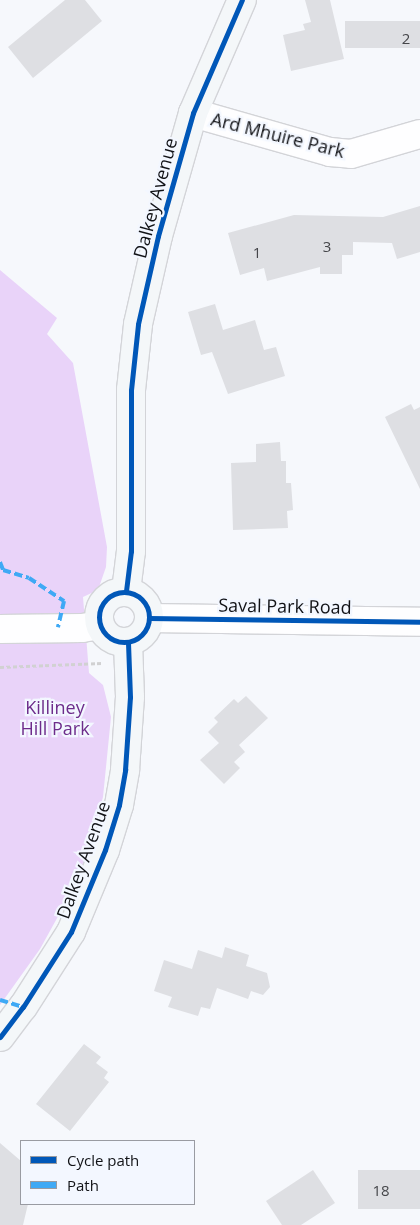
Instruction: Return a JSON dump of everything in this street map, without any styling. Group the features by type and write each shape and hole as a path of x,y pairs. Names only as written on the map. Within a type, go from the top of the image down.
{"street":[{"name":"Dalkey Avenue","path":"126,592 131,551 131,390 138,324 158,236 193,113 242,0"},
{"name":"Ard Mhuire Park","path":"193,113 330,152 351,154 420,134"},
{"path":"126,592 144,602 149,618 141,636 128,651 112,639 100,625 99,610 106,599 126,592"},
{"name":"Saval Park Road","path":"149,618 420,622"},
{"path":"0,629 82,628 100,625"},
{"name":"Dalkey Avenue","path":"0,1037 23,1008 71,932 105,850 119,805 125,770 128,651"}],"path":[{"path":"0,667 128,651"}],"green space":[{"name":"Killiney Hill Park","path":"0,270 57,318 47,334 73,363 107,547 106,567 98,590 83,597 89,673 103,685 111,717 103,797 82,873 40,949 0,1005"}],"building":[{"path":"65,0 85,0 102,21 33,78 8,47"},
{"path":"305,0 330,0 344,59 291,71 283,35 305,30 303,24 311,22"},
{"path":"345,21 420,21 420,48 345,48"},
{"path":"420,206 420,252 397,259 392,243 353,242 353,255 342,255 342,274 320,274 320,267 267,281 264,268 240,275 228,233 294,215 383,217"},
{"path":"215,304 223,330 255,320 264,350 276,347 285,376 228,394 212,352 201,355 188,312"},
{"path":"411,404 414,410 420,407 420,489 385,417"},
{"path":"280,442 281,461 286,461 286,483 291,483 293,510 287,511 288,528 233,530 231,463 256,462 256,444"},
{"path":"246,696 268,718 239,745 245,752 234,762 240,768 224,784 200,760 219,743 208,732 218,722 214,718 234,699 238,703"},
{"path":"225,947 249,955 246,966 267,973 270,987 263,995 251,991 248,999 217,988 210,1009 201,1007 198,1016 168,1007 172,997 154,991 164,960 192,969 198,950 222,958"},
{"path":"84,1044 101,1057 96,1063 108,1072 104,1078 109,1082 70,1131 36,1104"},
{"path":"0,1143 20,1160 20,1205 28,1205 23,1225 0,1225"},
{"path":"313,1170 335,1203 301,1225 282,1225 266,1201"},
{"path":"358,1170 420,1170 420,1209 358,1209"}],"marked path":[{"path":"0,562 3,570 29,578 64,601 58,627"},
{"path":"0,1000 23,1007"}],"cycle path":[{"path":"126,591 131,551 131,390 138,324 158,236 193,113 242,0"},
{"path":"119,592 129,592 142,599 149,612 149,617 149,622 142,635 129,642 119,642 110,638 103,631 99,622 99,612 103,603 110,596 119,592"},
{"path":"149,618 420,622"},
{"path":"0,1037 23,1007 71,932 105,850 119,805 125,770 130,697 128,642"}]}
